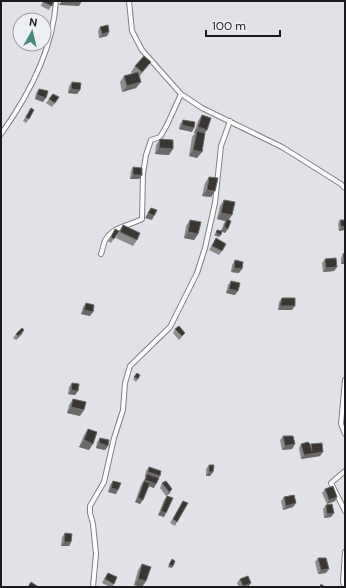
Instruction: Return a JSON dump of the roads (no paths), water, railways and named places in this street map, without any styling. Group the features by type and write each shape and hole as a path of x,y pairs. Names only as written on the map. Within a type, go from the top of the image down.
{"street":[{"path":"1,134 32,86 48,48 56,1"},
{"path":"129,1 132,31 142,50 181,94 202,108 282,147 345,188"},
{"path":"101,254 105,239 117,228 142,219 142,192 146,155 151,140 160,137 167,126 181,94"},
{"path":"93,587 96,554 90,506 104,482 114,438 123,410 125,383 130,366 170,327 197,273 215,202 221,146 230,121"},
{"path":"345,380 341,424 345,434"},
{"path":"345,471 331,483 345,511"},
{"path":"345,552 343,582 345,587"}]}
